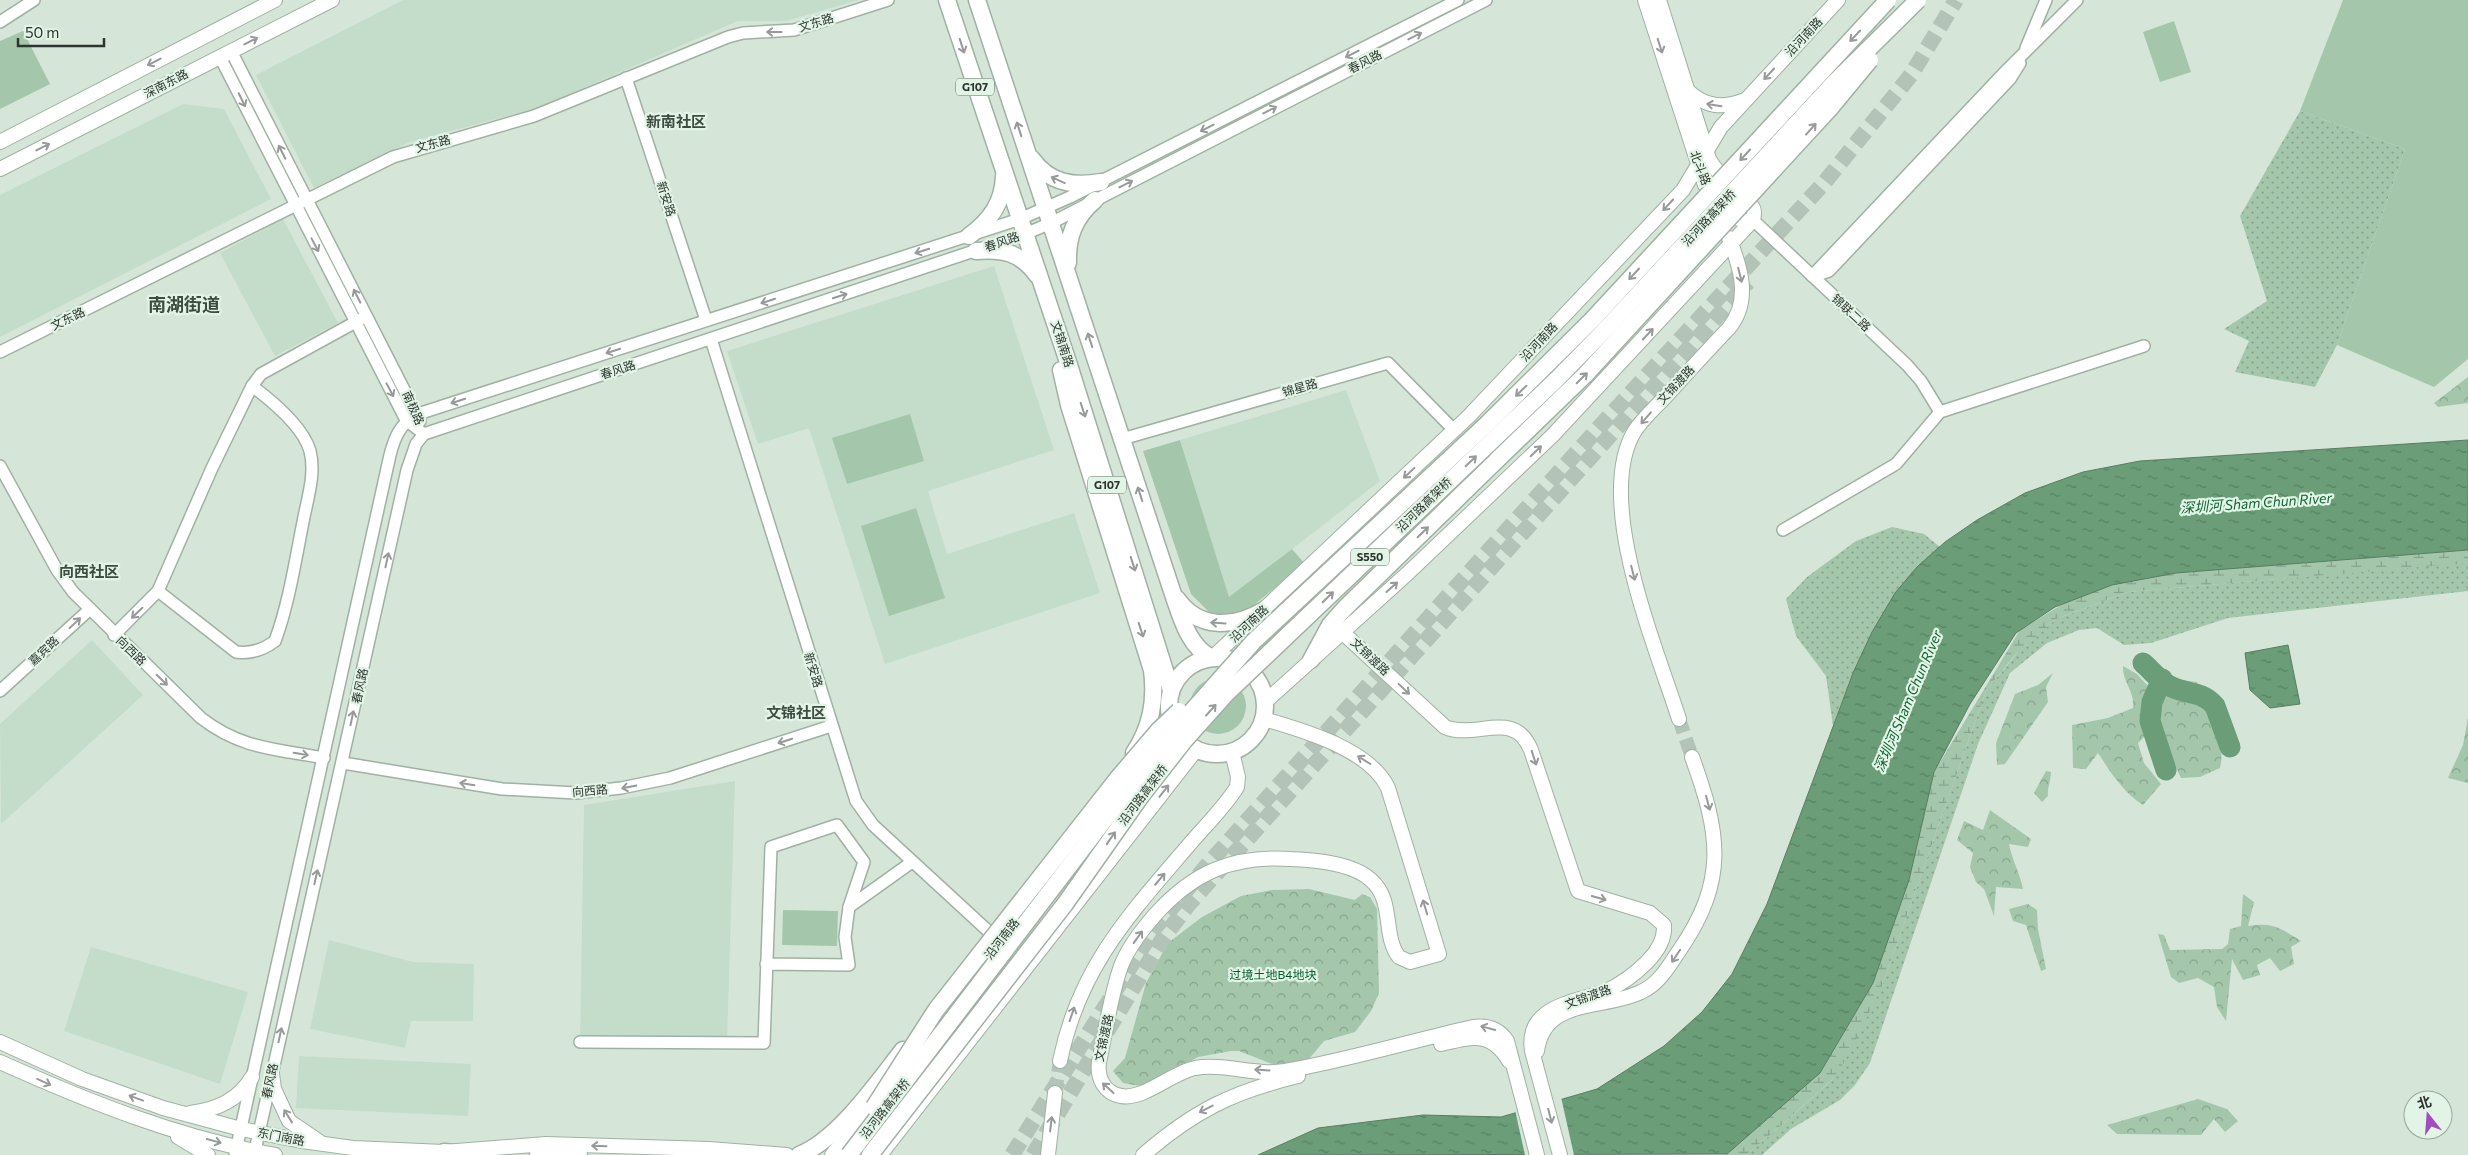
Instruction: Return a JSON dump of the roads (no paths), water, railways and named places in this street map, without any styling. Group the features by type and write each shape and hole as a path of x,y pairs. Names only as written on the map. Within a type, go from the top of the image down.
{"highway":[{"name":"文锦南路","path":"946,0 1041,280 1141,590 1171,690"},
{"name":"G107","path":"977,0 1180,615 1195,643 1205,655 1212,658"},
{"name":"沿河路高架桥","path":"849,1155 1160,747 1254,640 1486,424 1592,320 1888,0"},
{"path":"1311,660 1330,625 1345,608 1585,375 1848,89 1913,6"},
{"name":"沿河路高架桥","path":"870,1155 1064,904 1141,796 1184,741 1226,694 1583,353 1833,84 1913,6"},
{"path":"1026,151 1036,164 1057,181 1085,185 1101,182"},
{"path":"968,236 992,217 1001,195 1004,174"},
{"path":"1070,280 1068,245 1072,230 1078,217 1095,200"},
{"path":"976,251 1001,249 1012,254 1033,269 1041,280"},
{"path":"1050,308 1062,375 1083,451 1148,653 1154,685 1154,701 1146,732 1118,778"},
{"path":"1172,591 1181,604 1195,616 1207,622 1236,623 1264,610"},
{"path":"821,1155 1118,778 1159,730 1254,640"},
{"path":"1171,690 1176,680 1192,665 1212,658 1234,661 1244,666 1259,682 1265,702 1264,719 1260,728 1248,743 1232,752 1214,754 1196,750 1181,739 1171,722"},
{"name":"G107","path":"1171,690 1168,706 1171,722"},
{"path":"843,1155 936,1010"},
{"path":"799,1155 816,1145 852,1114"},
{"path":"444,1152 474,1155"},
{"path":"538,1155 579,1155"}],"main road":[{"name":"深南东路","path":"0,142 275,0"},
{"name":"深南东路","path":"0,169 332,0"},
{"name":"北斗路","path":"1645,0 1703,161 1752,206 1753,220"},
{"name":"北斗路","path":"1658,0 1687,89 1703,161"},
{"name":"沿河南路","path":"1212,658 1454,430 1683,190 1703,161 1721,126 1838,0"},
{"path":"1687,89 1703,103 1712,105 1723,106 1745,100"},
{"name":"文锦渡路","path":"1679,719 1633,577 1621,500 1620,474 1629,444 1639,426 1729,328 1740,312 1743,291 1731,245 1725,233 1699,207 1694,199 1692,189 1703,161"},
{"path":"1265,702 1447,536 1553,435 1753,220"},
{"name":"文锦渡路","path":"1342,632 1445,726 1467,731 1500,726 1521,734 1531,750 1578,891 1650,913 1664,924 1660,946 1651,958 1633,975 1605,991 1551,1010 1537,1021 1531,1042 1540,1076"},
{"name":"文锦渡路","path":"1264,719 1331,742 1362,759 1379,772 1388,788 1439,954 1410,962 1398,957 1393,945 1383,897 1372,881 1360,873 1318,862 1280,858 1249,860 1212,870 1183,887 1167,902 1129,950 1116,982 1099,1062 1098,1070 1102,1083 1114,1094 1129,1097 1194,1069 1208,1067 1283,1071 1481,1026 1495,1029 1504,1037 1518,1082"},
{"name":"沿河南路","path":"832,1155 1171,722"},
{"path":"880,1155 1196,750"},
{"path":"1060,1061 1075,1006 1104,950 1128,917 1237,787 1238,777 1232,752"},
{"name":"文锦渡路","path":"1540,1076 1538,1043 1543,1029 1549,1022 1572,1010 1630,996 1649,988 1661,977 1683,946 1703,906 1713,879 1716,855 1708,804 1692,757"},
{"path":"1143,1155 1196,1114 1252,1089 1311,1073 1467,1038 1482,1038 1498,1045 1508,1060 1518,1082 1537,1155"},
{"name":"东门南路","path":"0,1042 82,1079 183,1113 240,1129 322,1144 353,1148 444,1152 546,1144 710,1149 787,1155"},
{"name":"东门南路","path":"0,1062 76,1096 158,1126 236,1151 276,1155"},
{"path":"272,1074 274,1089 289,1121 322,1144"},
{"path":"1540,1076 1560,1155"},
{"path":"183,1113 214,1108 232,1100 252,1077"},
{"path":"1048,1155 1055,1093"},
{"path":"158,1126 208,1155"}],"street":[{"path":"0,22 34,0"},
{"name":"文东路","path":"0,352 407,151 534,116 728,37 743,33 790,31 888,0"},
{"name":"春风路","path":"1049,215 1101,182 1458,0"},
{"name":"春风路","path":"254,1153 407,470 416,444 424,434 976,251 1049,215 1095,200 1486,0"},
{"path":"1812,276 1830,271 2010,79 2019,66 2046,0"},
{"path":"2024,53 2077,0"},
{"name":"南极路","path":"226,54 307,201 367,316 418,414 424,434"},
{"name":"南极路","path":"226,54 295,207 406,420 424,434"},
{"name":"新安路","path":"626,78 706,320"},
{"name":"锦联二路","path":"1753,220 1914,372 1940,412"},
{"name":"春风路","path":"236,1151 392,449 398,430 406,420 418,414 968,236 1022,227"},
{"path":"114,634 158,591 212,468 252,386 261,374 367,316"},
{"name":"新安路","path":"710,339 856,801 873,825 1027,967"},
{"path":"1783,530 1896,464 1940,412 2144,346"},
{"name":"锦星路","path":"1122,439 1388,363 1454,430"},
{"path":"158,591 236,652 247,654 266,648 275,641 293,573 312,472 309,450 299,432 276,404 252,386"},
{"name":"向西路","path":"0,466 57,570 89,610 202,718 225,735 245,744 324,758"},
{"name":"嘉宾路","path":"0,692 89,610"},
{"name":"向西路","path":"342,763 502,789 576,793 621,788 670,778 831,726"},
{"path":"580,1042 764,1043 766,964 770,847 836,825 864,862 849,907 845,937 850,965 766,964"},
{"path":"849,907 912,862"}],"water":[{"name":"深圳河 Sham Chun River","path":"2468,440 2468,550 2176,573 2112,585 2055,607 2016,633 1970,704 1934,772 1909,880 1873,983 1820,1073 1727,1154 1258,1155 1318,1128 1423,1115 1501,1117 1597,1089 1664,1046 1702,1012 1732,974 1767,904 1853,673 1872,632 1895,593 1917,567 1945,542 1977,520 2025,493 2083,472 2140,461"},
{"path":"2288,645 2300,704 2270,708 2250,690 2245,653"}],"waterway":[{"path":"2143,663 2168,685 2204,697 2215,706 2230,747"},
{"path":"2162,679 2152,702 2150,721 2166,770"}],"tunnel":[{"path":"1012,1155 1154,929 1209,863 1603,423 1824,183 1911,75 1956,0"},
{"path":"1033,1155 1163,938 1189,904 1748,282"},
{"path":"1679,719 1692,757"},
{"path":"1055,1093 1060,1061"}],"district":[{"name":"新南社区","path":"676,122"},
{"name":"南湖街道","path":"184,305"},
{"name":"向西社区","path":"89,572"},
{"name":"文锦社区","path":"796,713"}],"park label":[{"name":"过境土地B4地块","path":"1273,975"}]}
